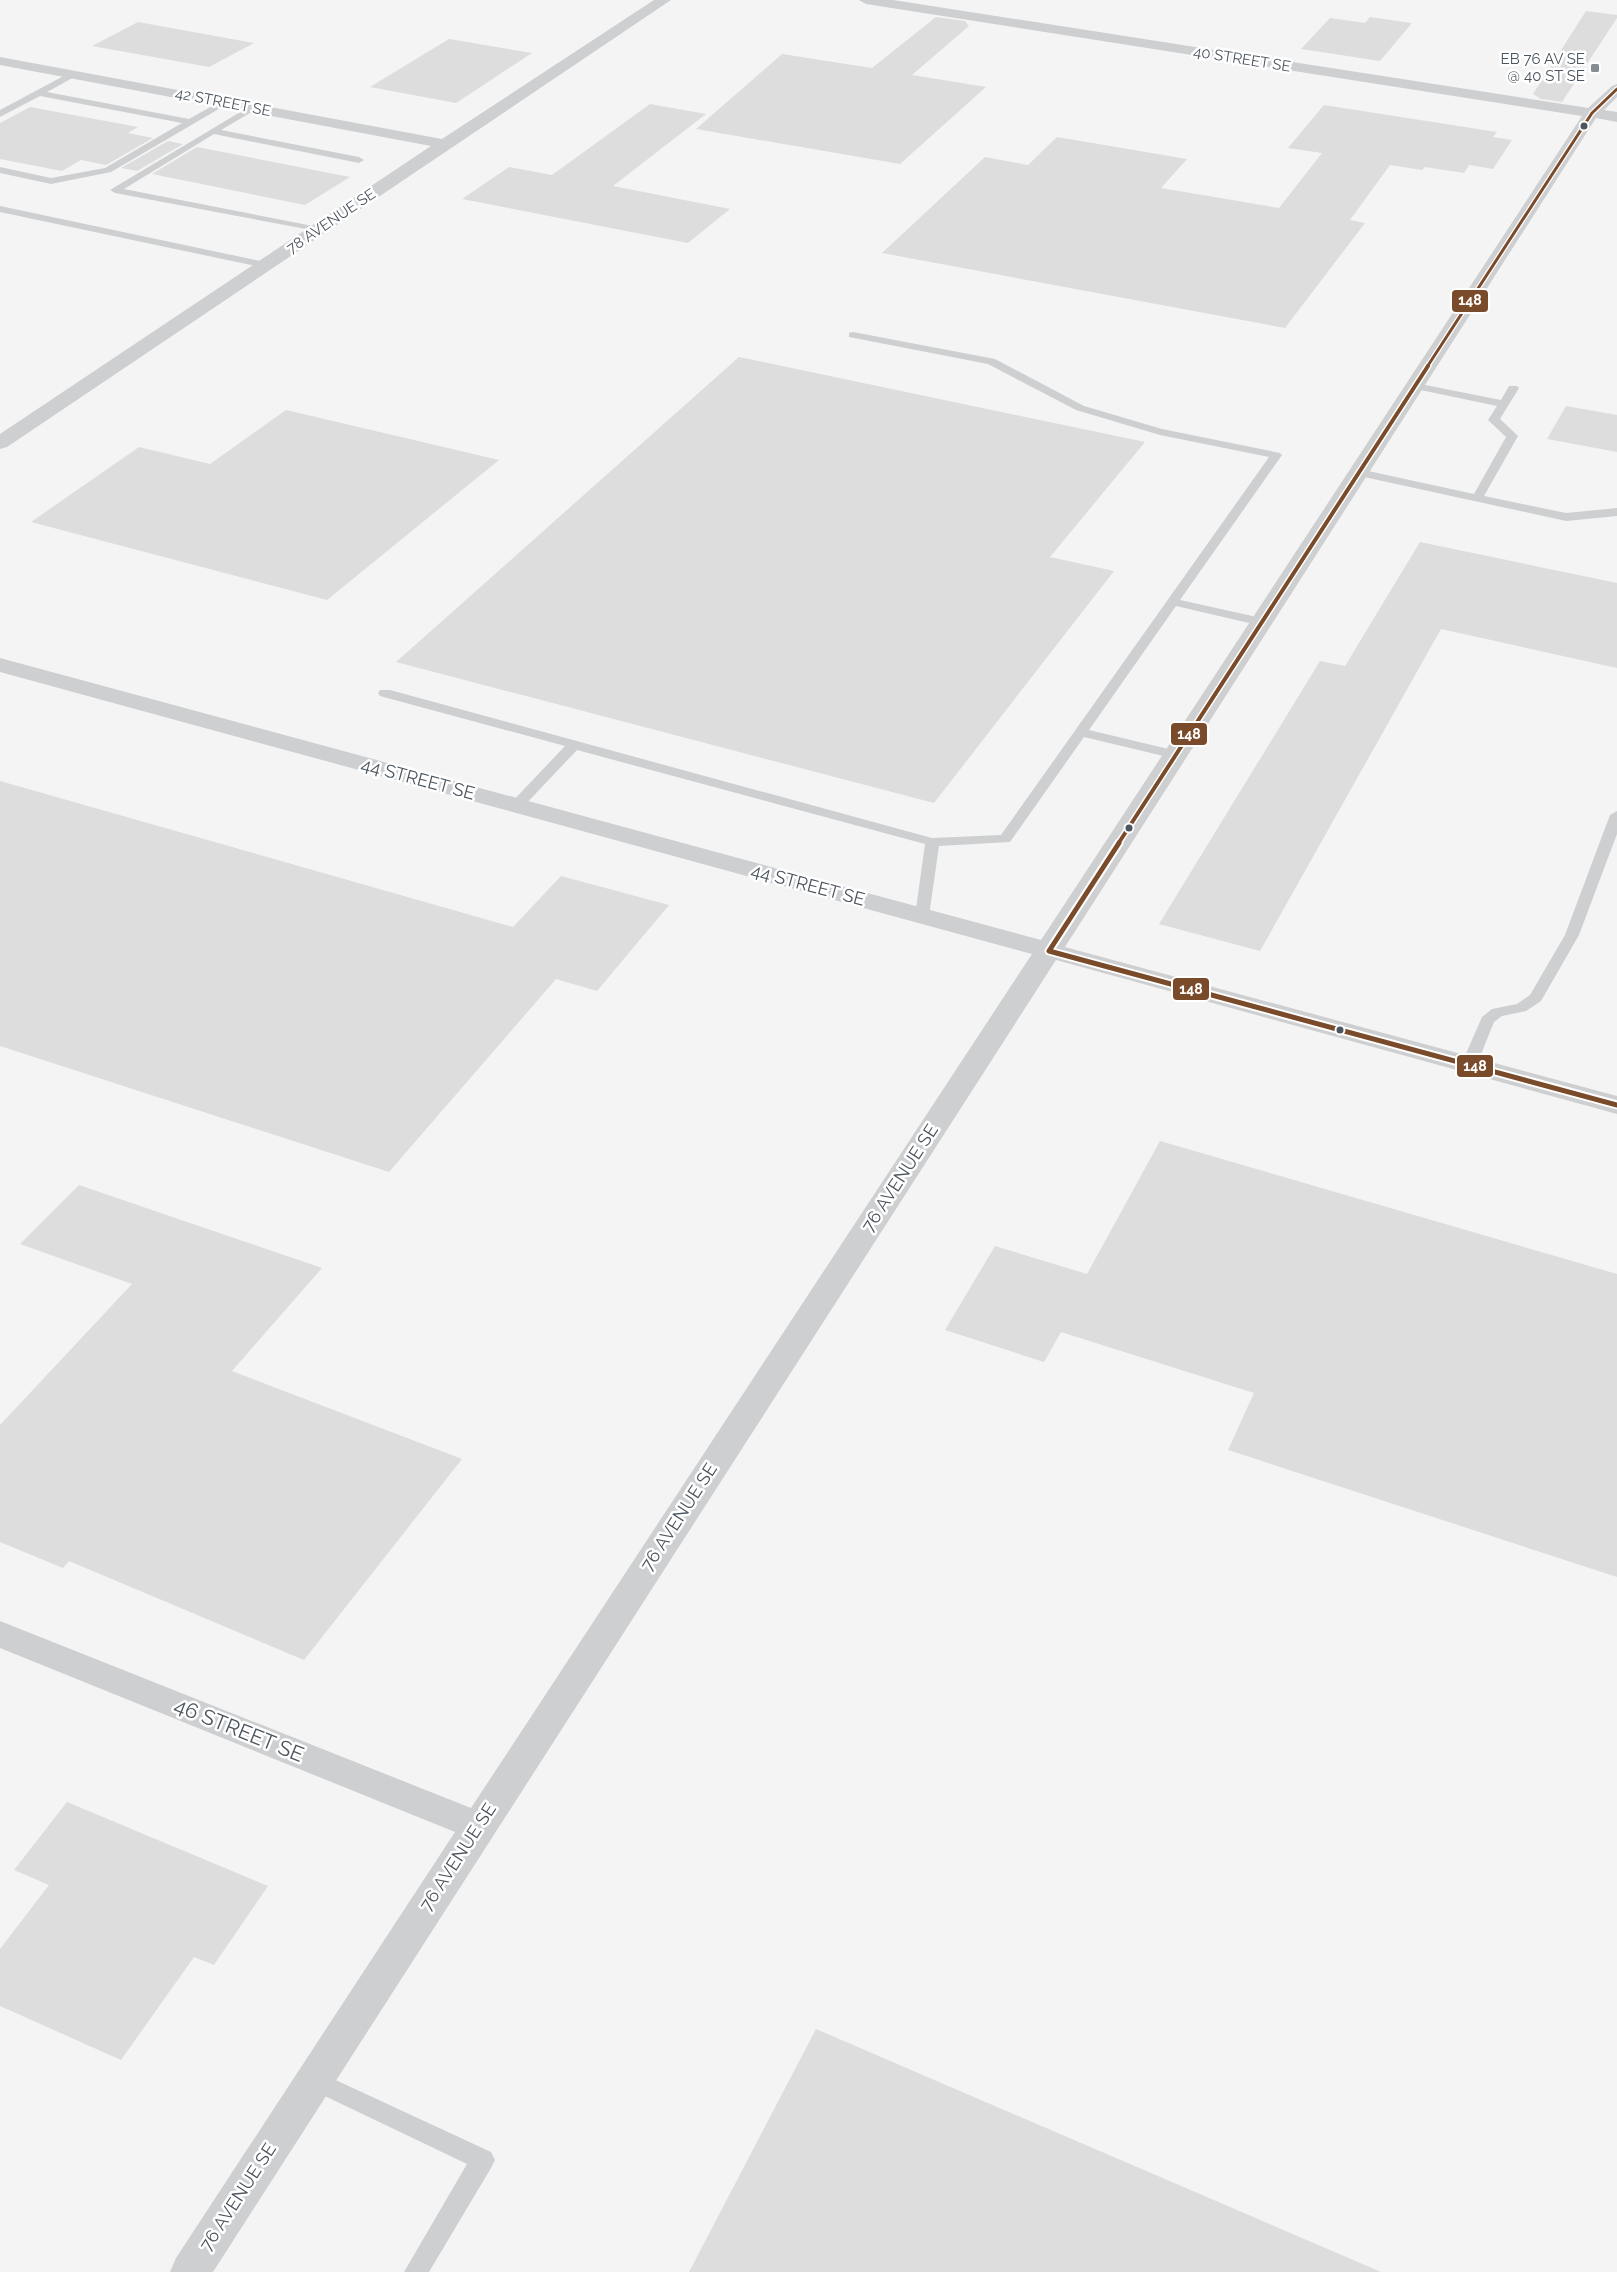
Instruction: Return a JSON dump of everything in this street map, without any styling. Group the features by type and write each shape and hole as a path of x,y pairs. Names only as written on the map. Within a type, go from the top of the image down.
{"street":[{"name":"78 AVENUE SE","path":"0,443 445,144 664,0"},
{"name":"40 STREET SE","path":"866,0 1617,117"},
{"name":"42 STREET SE","path":"0,61 445,144"},
{"name":"76 AVENUE SE","path":"190,2272 1592,113 1617,89"},
{"name":"44 STREET SE","path":"0,665 1617,1105"},
{"name":"46 STREET SE","path":"0,1634 478,1826"}],"lane":[{"path":"0,114 72,74"},
{"path":"39,93 190,122"},
{"path":"0,170 51,181 108,170 224,103"},
{"path":"252,108 115,190 318,230"},
{"path":"213,131 359,160"},
{"path":"0,209 265,266"},
{"path":"385,693 932,842 1005,839 1276,455 1160,432 1080,408 991,361 853,335"},
{"path":"1415,386 1504,404"},
{"path":"1477,498 1512,436 1494,420 1513,388"},
{"path":"1359,473 1566,517 1617,512"},
{"path":"1174,602 1262,622"},
{"path":"1082,732 1176,755"},
{"path":"516,806 574,744"},
{"path":"1468,1065 1487,1020 1498,1012 1521,1008 1536,998 1572,935 1617,816"},
{"path":"922,916 932,842"},
{"path":"314,2080 482,2160 416,2272"}],"building":[{"path":"1586,11 1617,15 1617,18 1562,102 1541,99 1533,94"},
{"path":"936,17 965,21 969,26 912,75 986,87 900,164 696,129 782,54 872,68"},
{"path":"1370,17 1412,23 1380,61 1301,49 1330,18 1365,23"},
{"path":"138,22 254,43 209,67 92,46"},
{"path":"449,39 532,53 456,103 370,87"},
{"path":"650,104 706,114 613,186 730,209 688,243 462,199 509,167 552,175"},
{"path":"1324,105 1497,132 1493,137 1512,140 1493,169 1469,165 1464,173 1425,167 1422,170 1390,165 1350,220 1365,223 1285,328 882,253 985,157 1028,165 1057,137 1187,159 1161,188 1279,208 1322,153 1288,148"},
{"path":"30,107 138,127 128,133 153,138 106,165 81,160 62,171 0,159 0,123"},
{"path":"168,141 183,144 137,171 121,168"},
{"path":"197,147 350,177 305,205 152,174"},
{"path":"739,357 1145,442 1050,557 1114,571 934,803 396,662"},
{"path":"1566,406 1617,415 1617,452 1547,439"},
{"path":"286,410 499,460 327,600 31,522 139,447 210,464"},
{"path":"1420,542 1617,583 1617,668 1441,629 1260,951 1159,924 1320,661 1345,666"},
{"path":"0,781 513,927 561,876 669,905 597,991 556,979 389,1172 0,1046"},
{"path":"1160,1141 1617,1274 1617,1577 1228,1450 1254,1393 1061,1332 1044,1362 945,1330 995,1246 1087,1274"},
{"path":"79,1185 322,1268 232,1371 462,1459 304,1660 69,1561 63,1568 0,1542 0,1425 132,1284 20,1244"},
{"path":"67,1802 268,1886 214,1965 194,1957 121,2060 0,2006 0,1949 49,1885 14,1870"},
{"path":"816,2029 1381,2272 689,2272"}],"transit line":[{"name":"148","path":"1049,951 1592,113 1617,89"},
{"name":"148","path":"1049,951 1617,1105"}],"place":[{"name":"EB 76 AV SE @ 40 ST SE","path":"1595,68"}]}
